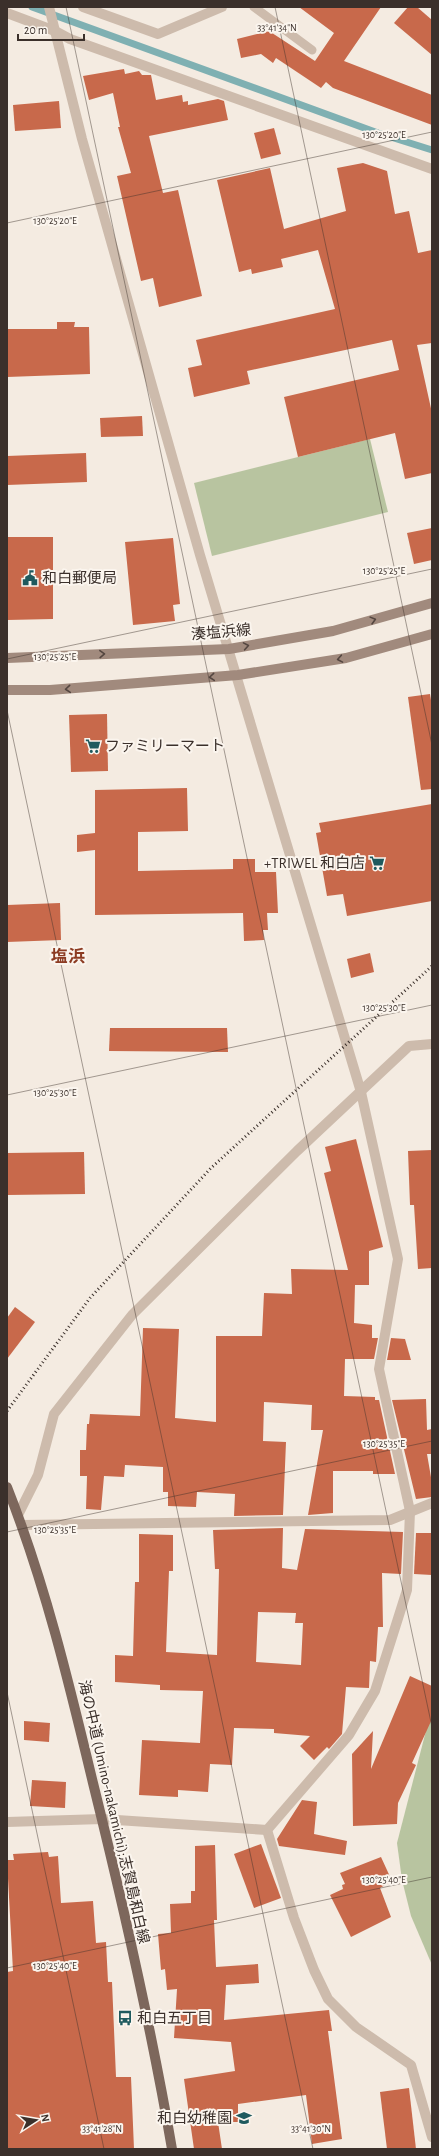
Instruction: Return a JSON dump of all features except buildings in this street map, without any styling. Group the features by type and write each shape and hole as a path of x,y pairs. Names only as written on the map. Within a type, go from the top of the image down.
{"main road":[{"name":"湊塩浜線","path":"7,658 229,649 333,631 432,603"},
{"path":"7,690 50,690 238,675 346,658 432,634"},
{"name":"海の中道 (Umino-nakamichi);志賀島和白線","path":"7,1487 22,1525 58,1640 102,1820 158,2069 172,2149"}],"street":[{"path":"49,7 84,146 198,547 238,675 343,1036 361,1092 398,1259 380,1369 410,1511 407,1590 374,1691 349,1735 267,1830"},
{"path":"83,7 158,34 222,7"},
{"path":"7,13 55,31 70,39 432,169"},
{"path":"18,1515 38,1475 54,1414 132,1315 297,1152 409,1046 432,1044"},
{"path":"22,1525 390,1520 432,1503"},
{"path":"7,1822 102,1820 267,1830"},
{"path":"267,1830 294,1918 314,1970 328,1999 356,2027 411,2065 432,2137"}],"lane":[{"path":"254,7 312,50"}],"green space":[{"path":"370,439 388,512 212,556 194,483"},
{"path":"432,1721 432,1965 411,1916 402,1880 397,1843 428,1723"}],"waterway":[{"path":"32,7 378,133 432,150"}],"railway":[{"path":"7,1411 90,1298 211,1168 432,966"}],"place":[{"name":"和白郵便局","path":"30,578"},
{"name":"ファミリーマート","path":"93,746"},
{"name":"+TRIWEL 和白店","path":"377,863"},
{"name":"和白五丁目","path":"125,2018"},
{"name":"和白幼稚園","path":"244,2118"}],"district":[{"name":"塩浜","path":"68,956"}]}
